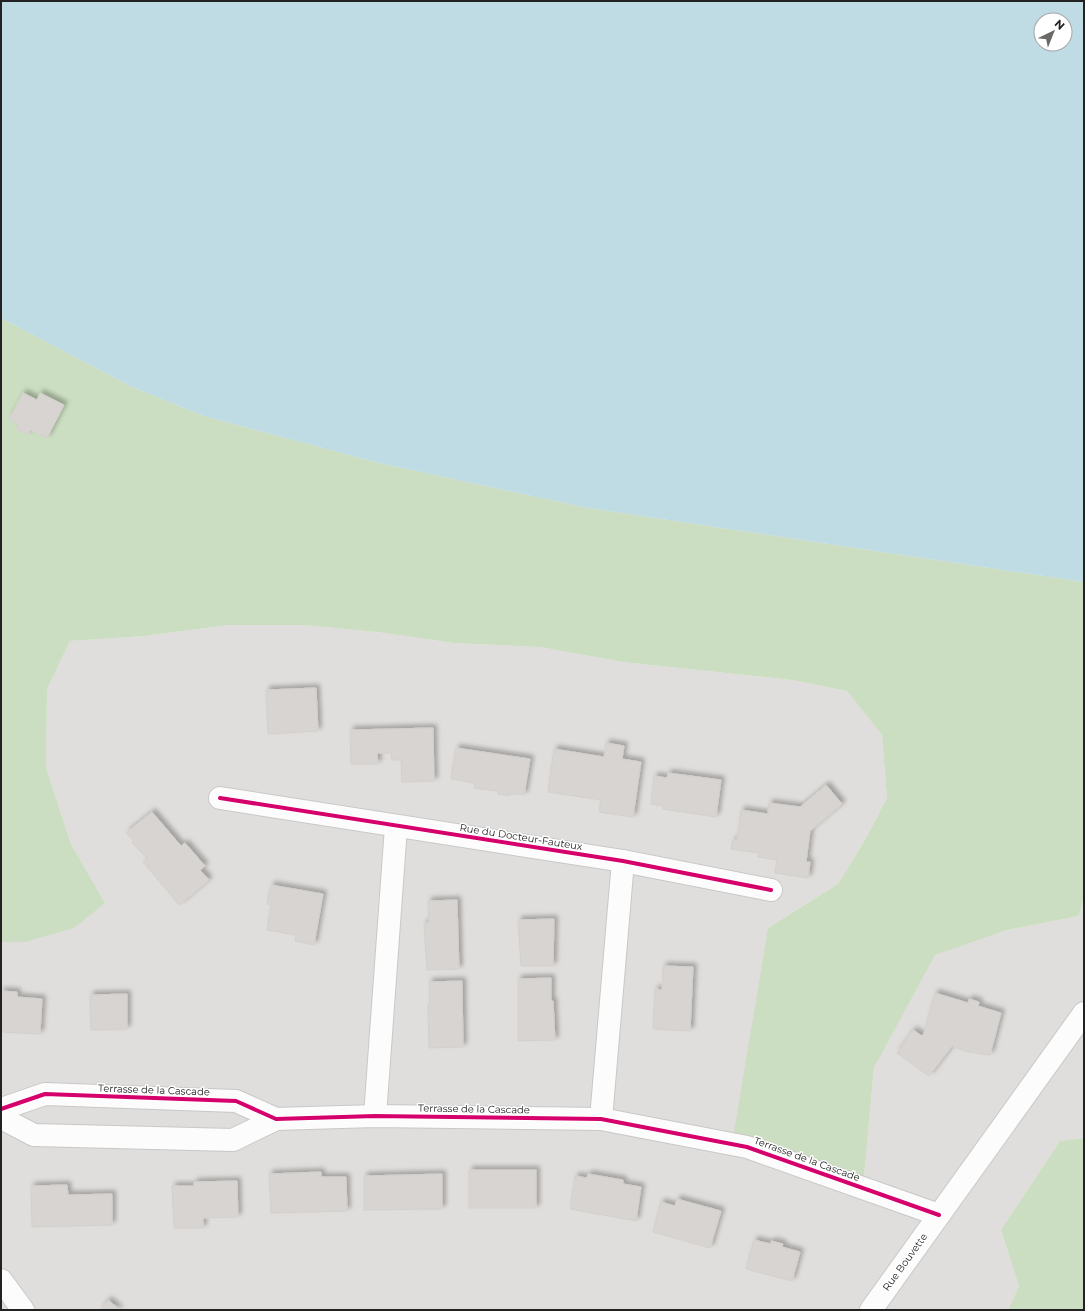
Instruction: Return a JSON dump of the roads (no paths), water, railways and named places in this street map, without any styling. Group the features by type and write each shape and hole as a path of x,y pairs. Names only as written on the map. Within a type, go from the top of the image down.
{"street":[{"name":"Rue du Docteur-Fauteux","path":"220,798 396,827 623,861 772,890"},
{"path":"375,1116 396,827"},
{"path":"600,1119 623,861"},
{"path":"939,1215 1084,1013"},
{"name":"Terrasse de la Cascade","path":"1,1110 45,1094 236,1102 276,1119"},
{"name":"Terrasse de la Cascade","path":"1,1118 34,1135 233,1140 276,1119 375,1116 600,1119 747,1147 939,1215"},
{"name":"Rue Bouvette","path":"871,1310 939,1215"},
{"path":"1,1280 23,1310"}],"water":[{"path":"1,1 1084,1 1084,582 588,508 379,463 204,416 132,387 1,318"}]}
